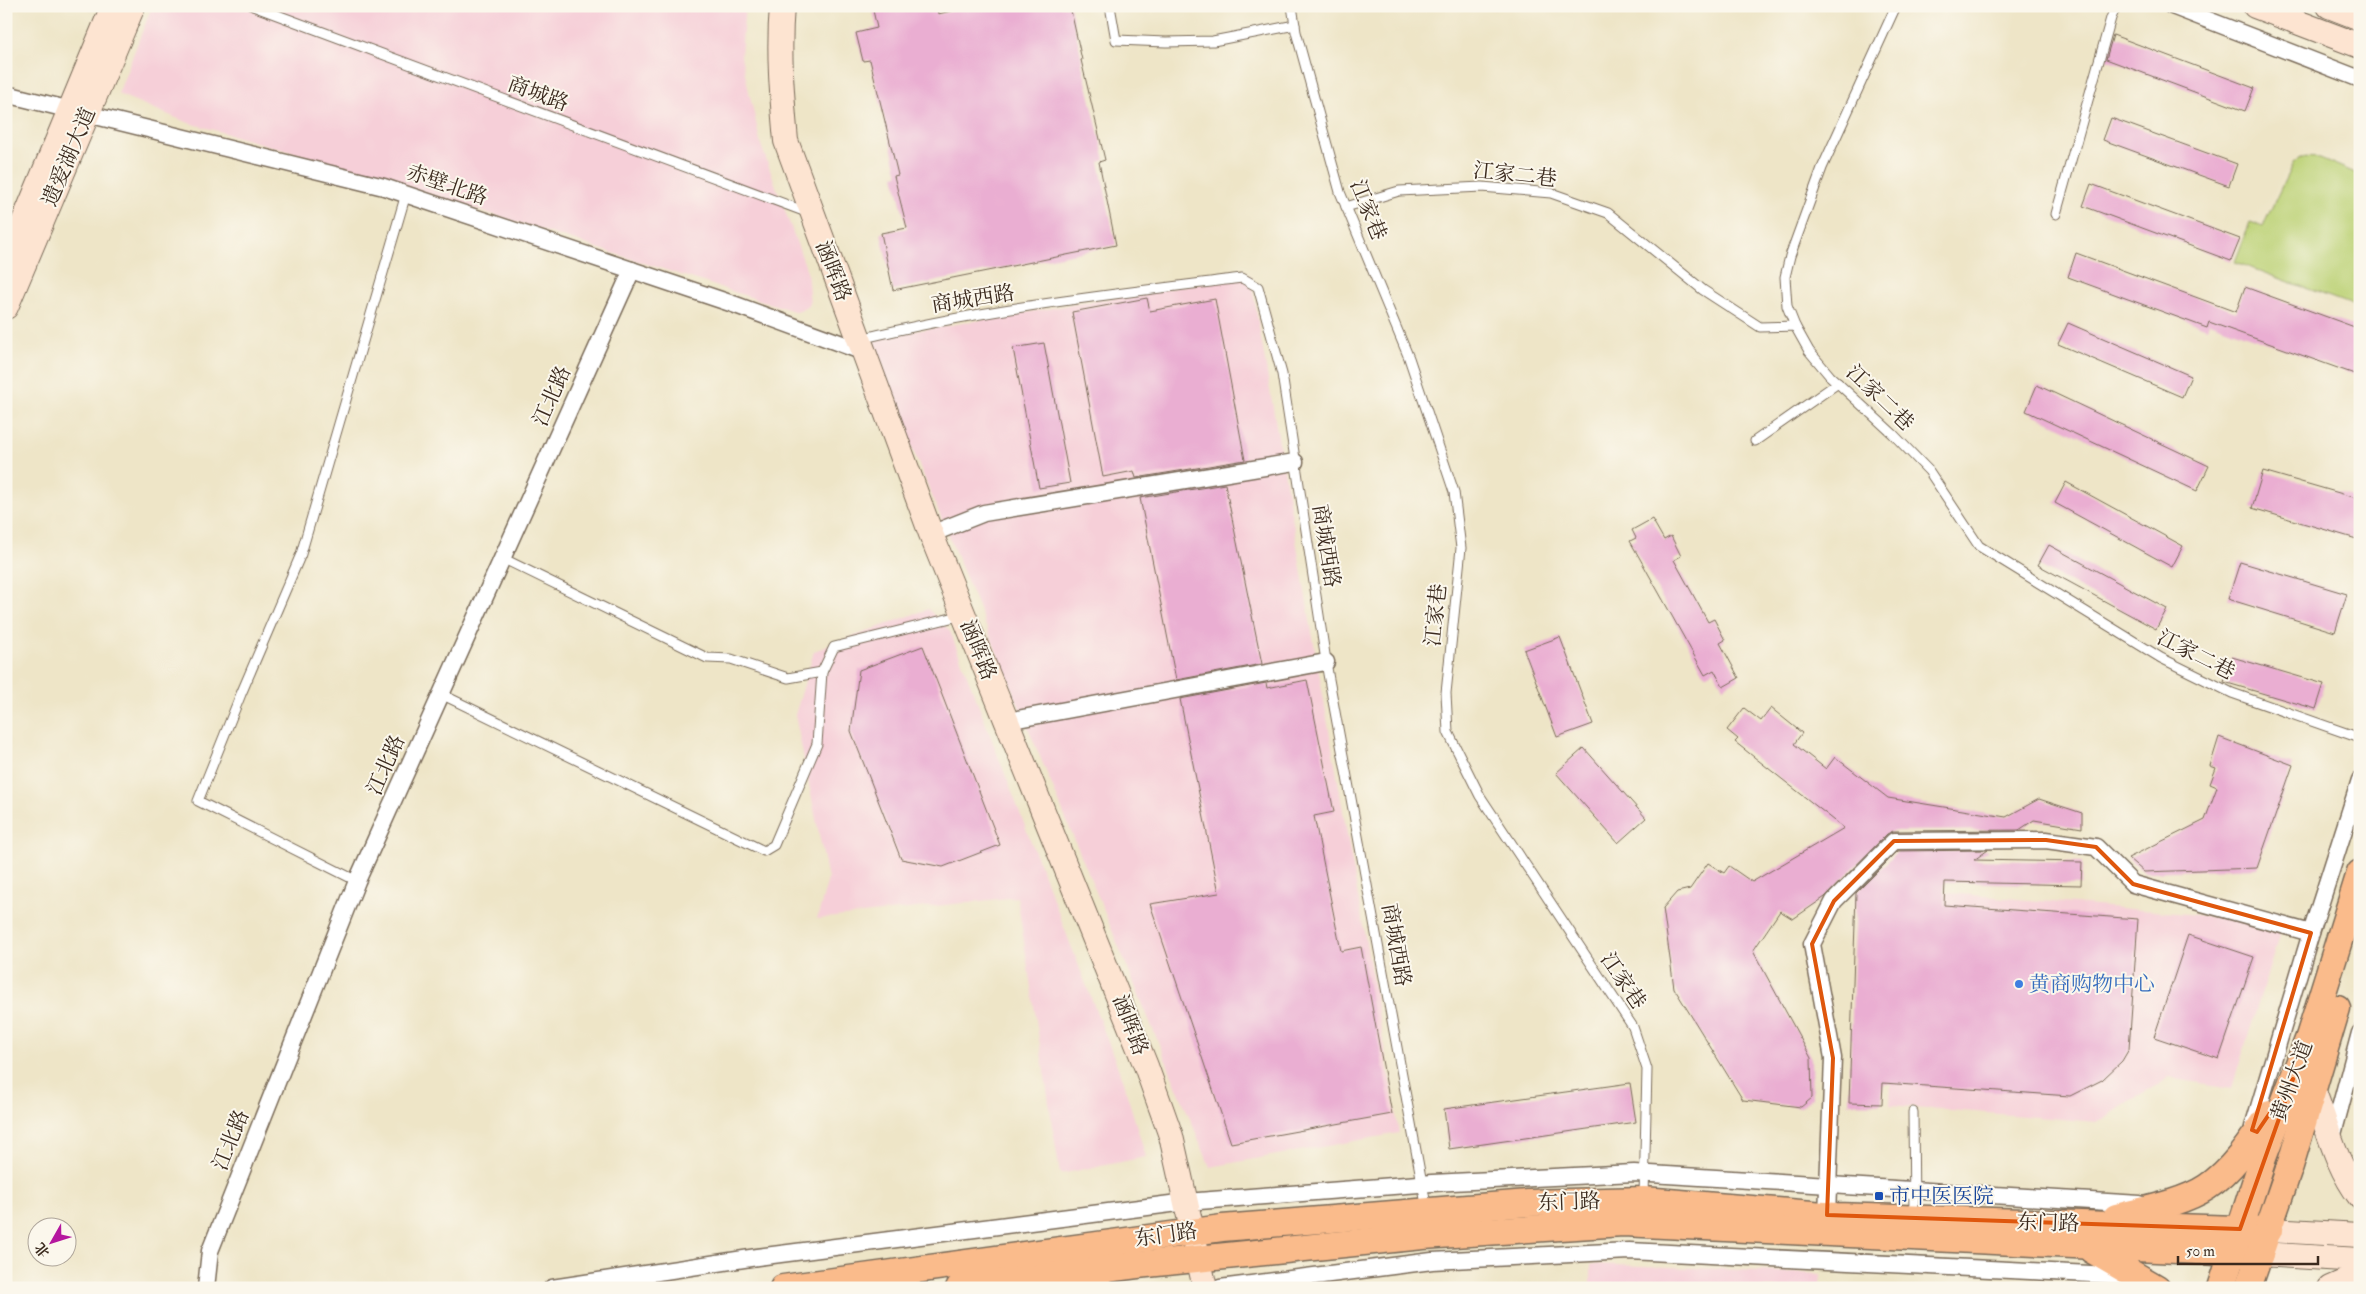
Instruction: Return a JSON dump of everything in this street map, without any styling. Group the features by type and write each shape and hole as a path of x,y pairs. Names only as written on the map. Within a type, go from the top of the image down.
{"main road":[{"name":"黄州大道","path":"2248,1288 2265,1242 2303,1084 2309,1037 2360,873"},
{"name":"黄州大道","path":"2221,1288 2236,1241 2303,1084 2360,930"},
{"path":"2148,1282 2089,1236 2207,1187 2223,1173 2303,1084"},
{"name":"东门路","path":"782,1288 1193,1232 1528,1203 1644,1200 1827,1215 1914,1218 2089,1236"},
{"name":"东门路","path":"959,1288 1199,1259 1423,1236 1623,1223 2265,1242"}],"street":[{"name":"遗爱湖大道","path":"6,308 79,112 113,6"},
{"name":"遗爱湖大道","path":"6,264 79,112 133,6"},
{"name":"涵晖路","path":"782,6 780,32 781,89 786,141 931,534 1146,1066 1171,1136 1205,1288"},
{"path":"2172,6 2360,79"},
{"path":"2255,6 2360,46"},
{"path":"2329,6 2360,18"},
{"name":"赤壁北路","path":"6,94 384,187 862,346"},
{"name":"江北路","path":"206,1288 210,1251 357,881 632,270"},
{"path":"931,534 984,513 1295,462"},
{"path":"1007,721 1326,662"},
{"path":"2248,1144 2311,933 2360,780"},
{"path":"1827,1215 1833,1058 1812,944 1834,901 1894,841 2046,840 2096,847 2133,884 2311,933"},
{"path":"2332,1138 2360,1033"},
{"path":"2303,1084 2332,1138 2335,1151 2350,1184 2360,1197"},
{"path":"552,1288 757,1257 1186,1202 1422,1184 1644,1174 2160,1205"},
{"name":"东门路","path":"2265,1242 2360,1235"},
{"name":"东门路","path":"2265,1242 2360,1260"},
{"path":"1220,1288 1432,1261 1629,1251 2148,1282"},
{"path":"2330,1288 2360,1275"}],"lane":[{"name":"商城路","path":"253,6 812,214"},
{"path":"1110,6 1116,40 1166,42 1213,40 1295,25"},
{"name":"江家巷","path":"1292,6 1295,25 1320,121 1346,206 1409,358 1454,492 1461,548 1446,693 1448,732 1480,796 1633,1027 1647,1069 1644,1200"},
{"path":"1795,326 1787,306 1785,276 1790,256 1822,168 1896,6"},
{"path":"2056,214 2116,6"},
{"name":"江家二巷","path":"1346,206 1399,191 1482,186 1551,193 1608,213 1703,290 1760,327 1795,326 1809,351 1838,383 1893,434 1929,471 1979,546 2044,588 2161,658 2232,693 2360,738"},
{"path":"357,881 198,801 240,694 301,554 406,194"},
{"name":"商城西路","path":"862,346 913,326 1129,292 1242,278 1258,287 1282,374 1326,662 1427,1212"},
{"path":"1755,441 1838,383"},
{"path":"502,558 707,658 731,659 788,678 822,672"},
{"path":"441,694 764,851 774,845 817,744 822,672 834,647 963,615"},
{"path":"1913,1112 1914,1218"}],"highlighted area":[{"path":"2046,840 2096,847 2133,884 2311,933 2252,1130 2257,1132 2293,1079 2240,1229 1827,1215 1833,1058 1812,944 1834,901 1894,841"}],"shaded area":[{"path":"152,6 745,6 741,56 761,145 807,271 810,304 797,312 344,167 186,122 118,94"},
{"path":"1250,275 1399,1133 1210,1167 867,339"},
{"path":"928,609 950,631 1122,1078 1146,1157 1060,1174 1017,897 817,919 828,879 795,715 814,651"},
{"path":"1915,890 2254,920 2281,930 2232,1088 2168,1078 2098,1122 1890,1105 1899,901"},
{"path":"1591,1264 1821,1274 1820,1288 1591,1288"}],"green space":[{"path":"2301,157 2320,158 2360,175 2360,308 2235,262 2250,222 2263,226 2293,163"},
{"path":"2360,1099 2360,1154 2353,1121"}],"building":[{"path":"872,6 937,6 938,14 973,6 1070,6 1105,160 1099,162 1116,245 893,290 881,233 907,228 894,176 898,175 870,60 863,61 856,33 877,28"},
{"path":"2113,35 2254,88 2245,111 2106,59"},
{"path":"2111,118 2237,164 2229,186 2103,140"},
{"path":"2091,184 2240,239 2231,261 2083,206"},
{"path":"2076,253 2236,312 2245,287 2360,329 2360,376 2209,322 2207,328 2068,277"},
{"path":"1147,298 1150,311 1215,299 1245,460 1136,478 1134,471 1103,477 1072,312"},
{"path":"2068,323 2191,376 2182,397 2058,344"},
{"path":"1044,343 1070,483 1039,488 1013,348"},
{"path":"2037,385 2209,466 2197,491 2026,411"},
{"path":"2263,471 2360,499 2360,540 2252,508"},
{"path":"2066,482 2183,546 2172,567 2055,503"},
{"path":"1225,484 1262,664 1176,680 1140,498"},
{"path":"1652,519 1664,540 1671,536 1681,556 1674,560 1708,622 1714,619 1725,640 1720,643 1739,678 1723,687 1714,670 1705,675 1630,541 1636,538 1632,530"},
{"path":"2049,545 2167,609 2156,629 2038,565"},
{"path":"2240,562 2347,594 2335,632 2228,599"},
{"path":"1560,637 1593,724 1557,737 1524,650"},
{"path":"923,646 1000,845 943,867 901,859 851,731 859,670"},
{"path":"2232,657 2324,684 2316,709 2224,682"},
{"path":"1307,680 1334,812 1314,816 1341,951 1361,947 1392,1114 1231,1143 1150,904 1219,893 1180,699 1266,683 1267,688"},
{"path":"1744,708 1761,721 1771,708 1802,733 1794,744 1826,769 1835,757 1888,798 2006,817 2039,799 2082,813 2082,828 2034,820 2019,830 1893,831 1887,834 1825,897 1793,919 1780,911 1753,951 1811,1058 1812,1098 1801,1107 1743,1100 1674,988 1663,908 1677,892 1690,889 1708,863 1724,873 1729,866 1752,882 1844,828 1735,742 1738,739 1727,730"},
{"path":"2219,737 2293,765 2257,868 2144,872 2128,858 2205,820 2217,787 2210,784 2216,768 2210,766"},
{"path":"1584,748 1646,818 1618,843 1556,773"},
{"name":"黄商购物中心","path":"1988,850 1974,860 2082,862 2081,885 1945,882 1944,905 2138,919 2129,1049 2122,1061 2102,1080 2070,1096 1883,1083 1882,1104 1849,1103 1856,893 1898,851"},
{"path":"2188,935 2254,957 2219,1059 2154,1037"},
{"path":"1630,1083 1636,1122 1449,1149 1444,1109"}],"place":[{"name":"黄商购物中心","path":"2019,984"},
{"name":"市中医医院","path":"1879,1196"}]}
